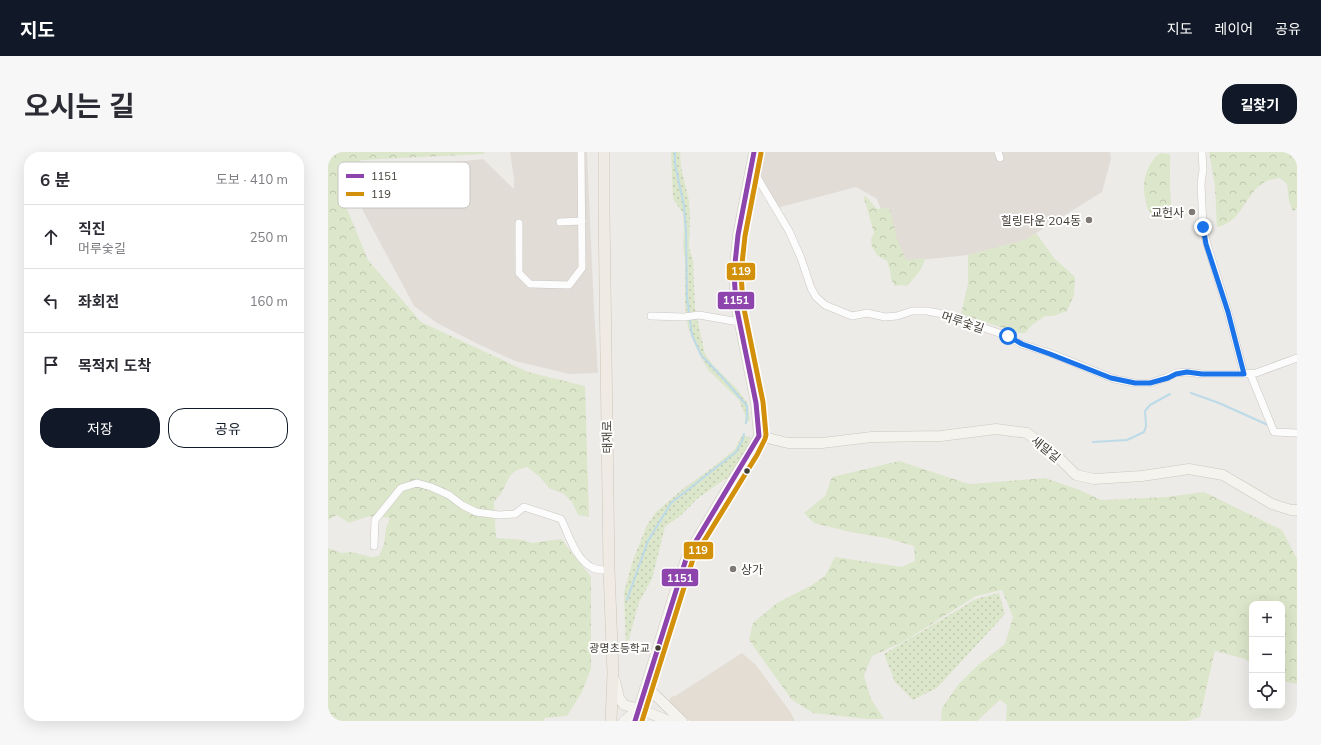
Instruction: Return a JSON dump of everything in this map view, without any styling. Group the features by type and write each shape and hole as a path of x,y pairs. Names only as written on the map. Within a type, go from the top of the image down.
{"main road":[{"name":"태재로","path":"600,152 606,675 605,721"},
{"name":"태재로","path":"604,152 609,570 613,673 611,721"},
{"path":"635,721 687,556 728,486 752,451 759,436 756,403 736,305 734,272 738,235 754,152"},
{"name":"새말길","path":"759,436 788,443 822,443 872,437 941,436 996,429 1027,433 1059,458 1076,474 1094,479 1142,476 1189,469 1223,475 1272,504 1290,510 1297,510"},
{"path":"613,673 619,698 624,705 639,709 669,721"},
{"path":"648,680 652,692 682,721"},
{"path":"624,721 639,709"}],"street":[{"path":"518,223 519,273 530,284 569,285 582,268 581,152"},
{"path":"1202,152 1203,169 1201,184 1203,227 1206,244 1247,374 1274,432 1297,433"},
{"name":"머루숯길","path":"751,167 792,238 801,258 811,288 816,296 824,305 852,316 867,312 885,317 897,316 912,311 927,311 943,314 1008,336 1022,344 1114,379 1135,383 1150,383 1176,374 1187,372 1202,374 1247,374 1297,358"},
{"path":"560,222 582,221"},
{"path":"651,316 684,317 699,315 739,322"},
{"path":"374,546 375,520 401,488 417,483 448,494 462,505 476,512 499,515 515,514 524,507 561,519 576,551 585,563 592,568 604,570"}],"shaded area":[{"path":"510,152 587,152 598,373 569,374 515,361 437,323 414,306 362,208 470,208 470,162 456,162 483,159 514,189"},
{"path":"760,152 1110,152 1111,159 1102,192 1025,240 968,255 901,262 877,199 856,187 777,208 758,170"},
{"path":"742,653 756,665 791,713 795,721 690,721 678,713 669,700 671,697 677,695"}],"green space":[{"path":"328,152 485,152 484,154 361,160 360,162 338,162 338,208 347,208 368,260 421,322 528,372 585,386 589,517 578,515 572,502 564,494 549,488 540,477 527,467 512,474 502,492 494,502 496,538 524,540 532,543 561,539 591,577 591,669 582,692 567,716 545,718 543,721 328,721 328,548 342,553 351,552 372,557 379,556 384,544 386,528 390,518 369,516 349,523 337,515 328,520"},
{"path":"671,152 680,152 681,167 689,201 689,248 693,259 695,309 705,354 713,365 737,389 748,404 750,420 744,424 746,418 739,400 708,370 688,327 685,305 683,213 673,199"},
{"path":"1209,152 1297,152 1297,208 1293,212 1289,201 1287,184 1280,178 1274,179 1259,186 1231,221 1225,225 1217,227 1215,187"},
{"path":"1160,153 1170,154 1170,192 1173,217 1160,217 1153,215 1147,208 1144,182 1151,163"},
{"path":"864,196 878,209 890,209 897,239 906,260 924,258 925,260 920,271 907,286 895,286 891,279 887,261 877,255 872,247 871,239 874,233"},
{"path":"1036,233 1054,258 1075,277 1074,295 1067,311 1053,316 1045,316 1032,325 1025,333 1018,333 961,314 968,284 968,255 1025,240"},
{"path":"742,435 750,437 748,446 728,477 698,498 680,516 665,527 652,579 639,602 626,650 624,592 633,560 647,525 656,512 684,488 735,449"},
{"path":"899,461 969,484 1045,478 1077,489 1101,500 1167,497 1204,492 1282,530 1297,559 1297,684 1285,682 1285,601 1249,601 1249,662 1245,659 1215,651 1200,717 1188,721 1006,721 1007,705 1000,700 977,721 941,721 942,708 958,685 978,665 1005,644 1013,617 1002,590 976,596 903,642 872,656 864,675 871,699 884,719 867,719 813,713 792,700 749,640 753,623 777,603 812,585 825,576 835,557 902,567 915,561 914,546 886,538 850,532 814,523 804,513 825,496 832,477"},
{"path":"999,593 1005,614 937,688 913,700 895,682 884,654 976,599"}],"waterway":[{"path":"675,152 675,164 684,206 687,297 692,335 701,355 747,406 746,423"},
{"path":"1191,393 1219,403 1268,425"},
{"path":"1093,442 1127,440 1144,432 1146,426 1145,411 1150,405 1170,394"},
{"path":"627,600 648,541 671,503 736,452 744,434"}],"transit line":[{"name":"1151","path":"635,721 687,556 759,436 756,403 736,305 734,273 738,235 754,152"},
{"name":"119","path":"642,721 693,559 757,455 766,435 763,402 743,304 741,273 745,236 761,153"}],"place":[{"name":"교헌사","path":"1192,212"},
{"name":"힐링타운 204동","path":"1089,220"},
{"name":"상가","path":"733,569"},
{"name":"광명초등학교","path":"658,648"}],"route":[{"path":"1008,336 1022,344 1111,378 1135,383 1150,383 1176,374 1187,372 1202,374 1244,374 1221,288 1206,244 1203,227"}]}
